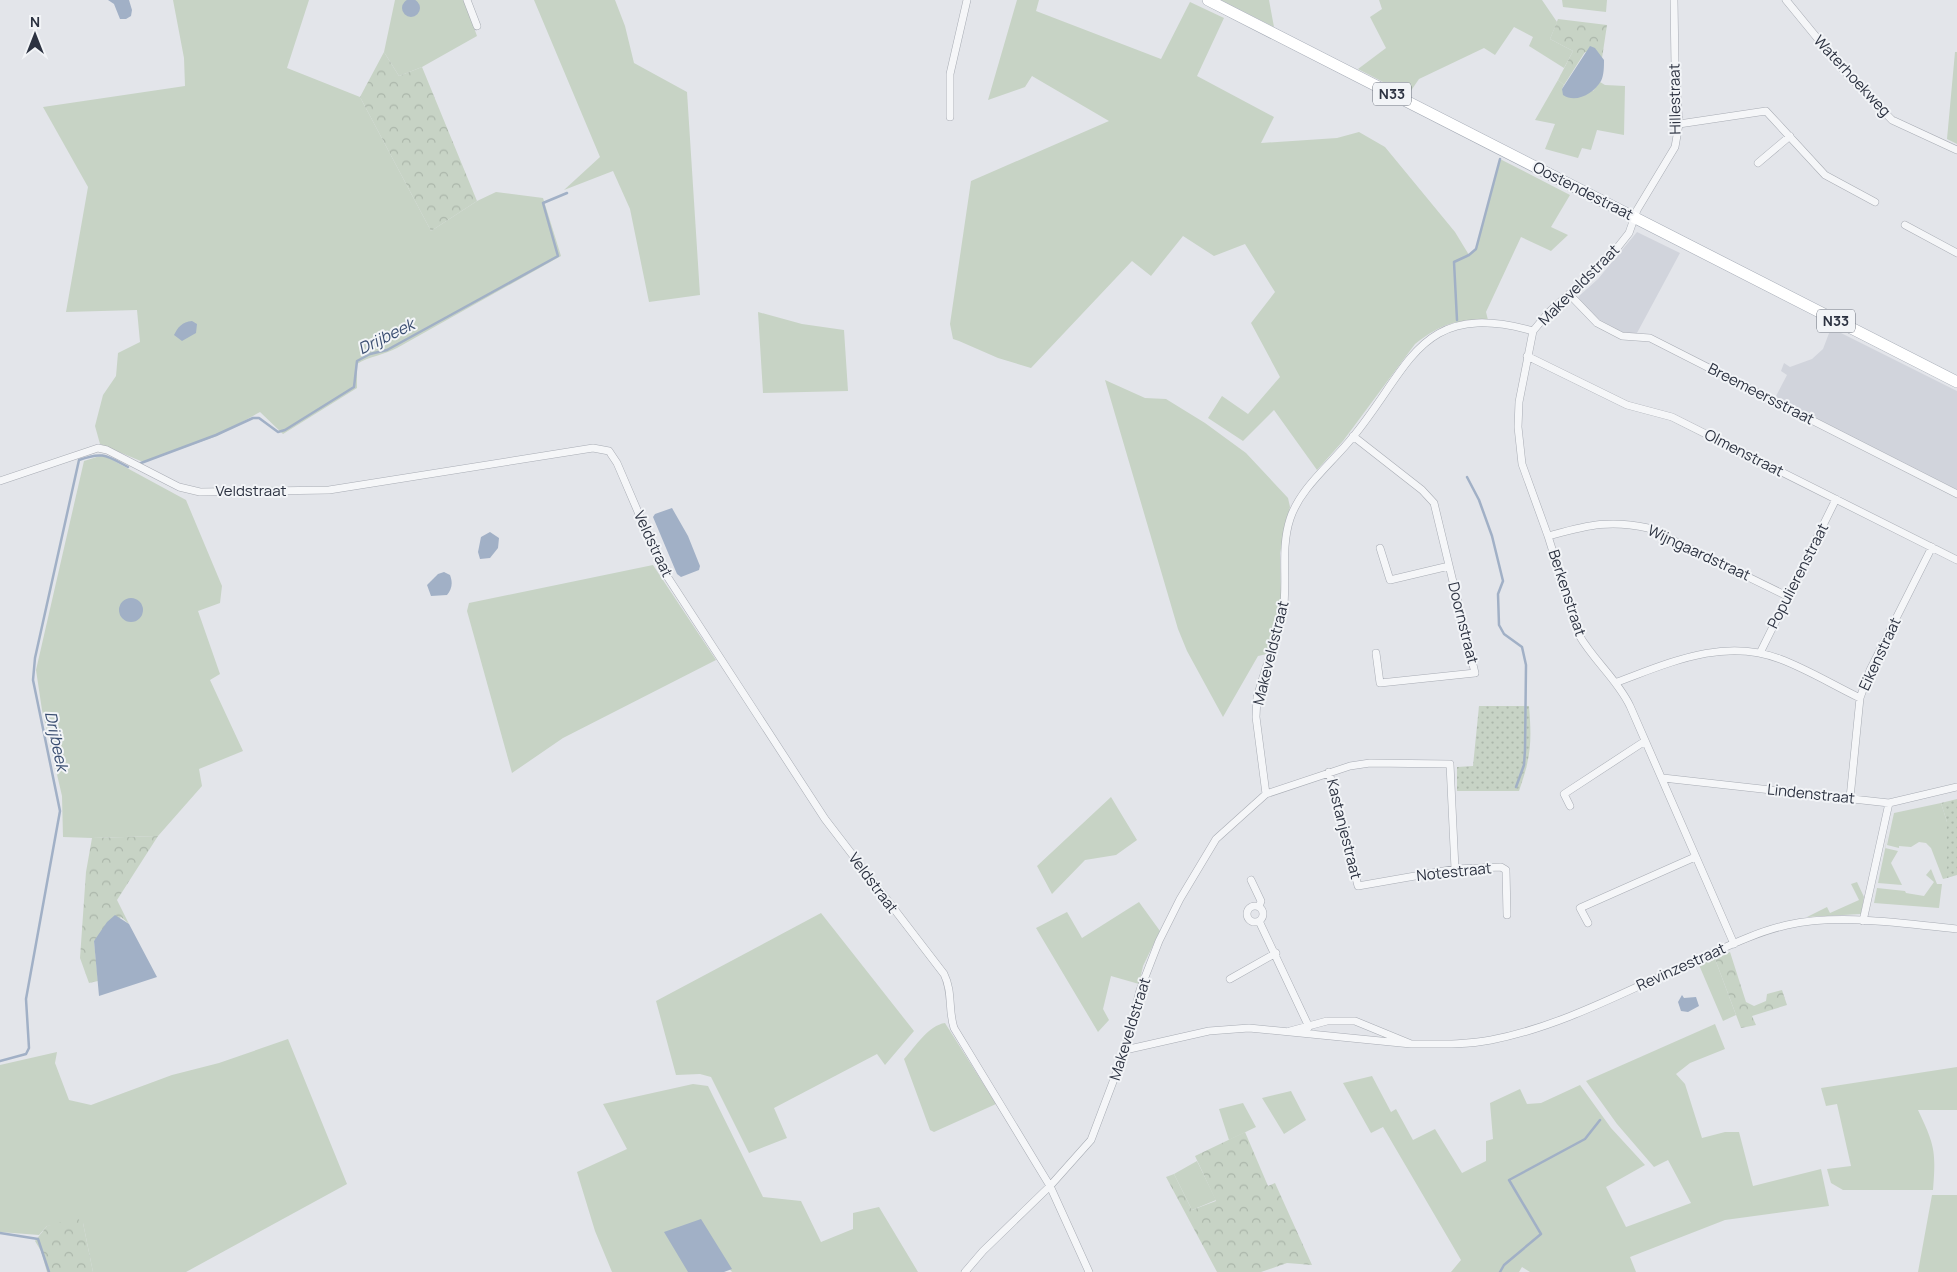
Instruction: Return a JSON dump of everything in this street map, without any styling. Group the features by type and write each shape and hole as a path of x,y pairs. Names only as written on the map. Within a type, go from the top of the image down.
{"main road":[{"name":"Oostendestraat","path":"1208,0 1957,382"}],"street":[{"path":"467,0 477,26"},
{"path":"950,117 950,74 968,0"},
{"name":"Hillestraat","path":"1634,217 1675,146 1679,124 1675,66 1674,0"},
{"name":"Waterhoekweg","path":"1786,0 1845,72 1892,120 1957,150"},
{"path":"1679,124 1766,111 1825,175 1875,202"},
{"path":"1758,163 1790,136"},
{"name":"Makeveldstraat","path":"965,1272 983,1251 1050,1186 1091,1140 1124,1050 1140,990 1159,941 1180,899 1216,839 1266,794 1256,717 1257,697 1283,613 1285,600 1283,556 1289,520 1297,500 1353,436 1396,374 1417,348 1432,336 1447,328 1468,322 1514,325 1533,330 1548,313 1610,257 1629,233 1634,217"},
{"path":"1905,226 1957,253"},
{"name":"Breemeersstraat","path":"1570,295 1589,317 1606,327 1628,337 1650,338 1957,494"},
{"name":"Berkenstraat","path":"1533,330 1526,356 1519,402 1518,427 1522,464 1548,536 1579,635 1587,648 1617,682 1630,706 1734,944"},
{"name":"Olmenstraat","path":"1526,356 1627,406 1672,417 1957,560"},
{"name":"Doornstraat","path":"1353,436 1422,490 1434,503 1475,673 1380,683 1376,653"},
{"name":"Veldstraat","path":"0,481 98,448 107,450 179,487 200,492 329,490 593,448 609,451 617,463 663,570 825,819 944,974 950,989 950,1014 954,1028 1050,1186"},
{"name":"Populierenstraat","path":"1760,653 1836,499"},
{"name":"Wijngaardstraat","path":"1548,536 1598,524 1623,522 1648,528 1787,596"},
{"name":"Doornstraat","path":"1380,548 1390,580 1449,566"},
{"name":"Eikenstraat","path":"1850,798 1860,698 1870,670 1932,548"},
{"path":"1617,682 1702,653 1723,650 1760,653 1780,659 1860,698"},
{"path":"1570,806 1564,794 1645,741"},
{"path":"1266,794 1329,772 1370,763 1450,764 1456,869"},
{"name":"Kastanjestraat","path":"1329,772 1358,886"},
{"name":"Lindenstraat","path":"1663,778 1889,803 1957,787"},
{"path":"1863,921 1889,803"},
{"path":"1588,924 1580,908 1695,857"},
{"name":"Notestraat","path":"1358,886 1456,869 1501,867 1506,870 1507,915"},
{"path":"1251,880 1261,901 1259,907 1263,915 1259,920 1251,921 1247,914 1252,906 1259,907"},
{"path":"1259,920 1309,1027"},
{"name":"Revinzestraat","path":"1124,1050 1229,1029 1290,1032 1411,1044 1489,1041 1530,1030 1570,1016 1734,944 1788,925 1829,920 1957,929"},
{"path":"1230,979 1276,953"},
{"name":"Revinzestraat","path":"1290,1032 1327,1021 1355,1021 1411,1044"},
{"path":"1050,1186 1089,1272"}],"shaded area":[{"path":"1637,232 1680,253 1637,333 1628,335 1591,315 1578,297 1598,279"},
{"path":"1831,328 1957,391 1957,492 1775,398 1787,375 1781,371 1784,363 1790,367 1812,359 1823,349"}],"green space":[{"path":"173,0 309,0 287,68 360,97 431,231 477,201 496,192 543,198 561,256 397,348 357,364 357,388 283,434 260,412 217,436 143,462 100,444 95,426 103,395 116,376 118,353 140,342 137,310 66,312 88,187 43,107 185,86 184,58"},
{"path":"395,0 464,0 477,36 422,67 399,76 384,52"},
{"path":"534,0 615,0 625,26 634,63 687,92 700,295 649,302 630,209 613,171 564,190 600,157"},
{"path":"1017,0 1039,0 1036,11 1161,59 1190,2 1224,18 1197,76 1274,117 1261,143 1337,138 1359,132 1385,147 1455,232 1469,255 1476,249 1500,159 1570,195 1551,227 1568,235 1551,251 1521,237 1486,312 1488,320 1449,324 1433,331 1415,344 1343,441 1317,470 1274,410 1243,441 1208,418 1222,396 1248,414 1280,377 1251,323 1275,292 1245,244 1214,256 1183,236 1151,276 1132,261 1031,368 998,358 953,339 950,324 971,181 1109,121 1032,76 1025,87 988,100"},
{"path":"1221,0 1269,0 1274,27"},
{"path":"1379,0 1542,0 1557,22 1550,39 1573,51 1564,68 1529,46 1533,37 1514,27 1495,55 1484,48 1419,79 1408,95 1358,69 1386,48 1370,17 1382,9"},
{"path":"1562,0 1607,0 1606,12 1563,7"},
{"path":"1558,19 1607,25 1602,58 1585,52 1564,85 1558,80 1573,51 1550,39"},
{"path":"384,52 399,76 422,67 477,201 431,231 360,97"},
{"path":"1955,52 1957,52 1957,144 1947,139"},
{"path":"1558,80 1564,85 1562,89 1593,91 1600,82 1605,85 1625,86 1624,135 1597,130 1591,150 1582,148 1578,158 1545,149 1555,124 1535,120"},
{"path":"758,312 802,324 844,330 848,391 763,393"},
{"path":"1105,380 1145,398 1166,399 1205,423 1246,453 1288,498 1290,507 1280,553 1281,601 1267,654 1258,656 1223,717 1187,651 1178,629"},
{"path":"103,455 186,500 222,586 220,603 198,611 220,674 210,680 243,751 199,769 202,786 158,836 63,837 62,796 42,710 36,670 84,461"},
{"path":"653,565 716,660 563,738 512,773 467,611 469,603"},
{"path":"1479,706 1529,706 1530,749 1519,791 1457,791 1457,767 1473,766"},
{"path":"1111,797 1137,840 1116,855 1085,860 1052,894 1037,866"},
{"path":"1957,799 1957,875 1947,878 1947,822 1941,803"},
{"path":"1941,803 1947,822 1947,878 1943,879 1931,848 1926,843 1919,842 1911,847 1899,846 1899,848 1887,845 1894,813"},
{"path":"158,836 117,900 129,924 121,917 94,941 98,981 89,983 80,958 86,872 92,838"},
{"path":"1885,848 1898,851 1891,863 1902,885 1878,883"},
{"path":"1931,869 1937,884 1942,884 1939,908 1874,903 1877,888 1905,891 1906,893 1924,896 1934,882 1926,875"},
{"path":"1857,882 1864,897 1861,914 1807,917 1827,907 1830,913 1859,900 1851,884"},
{"path":"1139,902 1160,931 1143,966 1139,984 1111,976 1103,1009 1109,1020 1098,1032 1036,928 1067,912 1082,938"},
{"path":"821,913 914,1031 885,1065 877,1054 774,1108 787,1138 749,1153 711,1077 700,1074 676,1075 656,1001"},
{"path":"1730,952 1746,1002 1754,1006 1766,1001 1767,994 1782,990 1787,1005 1752,1016 1756,1025 1741,1028 1715,959"},
{"path":"1715,959 1736,1015 1723,1021 1699,965"},
{"path":"945,1023 996,1104 934,1132 930,1130 904,1059 928,1032"},
{"path":"1715,1024 1725,1049 1690,1063 1676,1074 1685,1084 1702,1138 1725,1132 1739,1132 1753,1186 1821,1169 1829,1206 1725,1220 1630,1257 1636,1272 1530,1272 1522,1267 1519,1272 1451,1272 1461,1260 1383,1127 1371,1133 1343,1083 1372,1076 1391,1112 1396,1109 1413,1140 1435,1129 1462,1173 1486,1161 1486,1141 1493,1139 1490,1103 1520,1089 1527,1104 1541,1103 1580,1085 1611,1128 1645,1165 1606,1187 1626,1227 1691,1203 1668,1160 1654,1167 1617,1124 1586,1081"},
{"path":"288,1039 347,1184 186,1272 93,1272 83,1223 47,1226 39,1235 0,1232 0,1065 57,1052 55,1063 69,1100 91,1105 172,1075 219,1063"},
{"path":"1957,1067 1957,1110 1918,1110 1933,1149 1933,1190 1843,1190 1831,1183 1827,1169 1851,1166 1837,1104 1826,1106 1821,1088"},
{"path":"693,1084 708,1086 763,1197 801,1201 821,1242 853,1229 853,1213 879,1207 918,1272 732,1272 728,1267 713,1272 612,1272 595,1231 577,1172 627,1149 603,1104"},
{"path":"1291,1091 1306,1120 1284,1134 1262,1098"},
{"path":"1243,1103 1256,1127 1229,1140 1219,1109"},
{"path":"1245,1132 1268,1186 1275,1183 1312,1265 1287,1263 1261,1272 1217,1272 1166,1177 1174,1174 1192,1210 1216,1201 1195,1156"},
{"path":"1197,1161 1216,1200 1192,1210 1174,1174"},
{"path":"1932,1195 1957,1195 1957,1272 1918,1272"},
{"path":"77,1218 83,1223 93,1272 47,1272 41,1251 35,1241 47,1226"}],"water":[{"path":"411,-1 417,2 420,8 417,14 411,17 405,14 402,8 405,2"},
{"path":"108,0 129,0 132,10 131,16 126,19 120,19 114,4"},
{"path":"1590,46 1595,48 1604,60 1601,81 1594,90 1579,98 1563,95 1562,89"},
{"path":"192,321 197,324 196,333 182,341 174,335 181,325"},
{"path":"672,508 688,536 700,566 699,570 681,577 677,574 653,517 655,514"},
{"path":"490,532 499,538 498,548 490,558 480,559 478,552 481,537"},
{"path":"444,572 450,575 452,586 450,590 447,595 431,596 427,585 438,574"},
{"path":"131,598 136,599 142,605 142,615 136,621 131,622 126,621 120,615 119,610 120,605 126,599"},
{"path":"115,915 129,924 157,977 99,996 94,941 107,922"},
{"path":"1682,995 1684,998 1696,997 1699,1006 1688,1012 1681,1011 1678,1002"},
{"path":"701,1219 732,1269 724,1272 688,1272 664,1232"}],"waterway":[{"path":"1457,320 1454,262 1469,255 1476,249 1500,159"},
{"name":"Drijbeek","path":"141,463 216,435 253,418 259,418 278,432 285,430 354,387 357,361 370,354 387,350 558,256 543,203 567,193"},
{"name":"Drijbeek","path":"0,1061 26,1054 29,1048 26,999 60,811 33,680 35,658 79,460 100,455 128,467"},
{"path":"1467,477 1479,500 1492,536 1503,581 1498,594 1499,625 1504,634 1522,647 1526,665 1524,765 1516,787"},
{"path":"1500,1272 1504,1265 1541,1234 1509,1180 1585,1139 1600,1120"},
{"name":"Drijbeek","path":"0,1233 38,1239 49,1272"}]}
